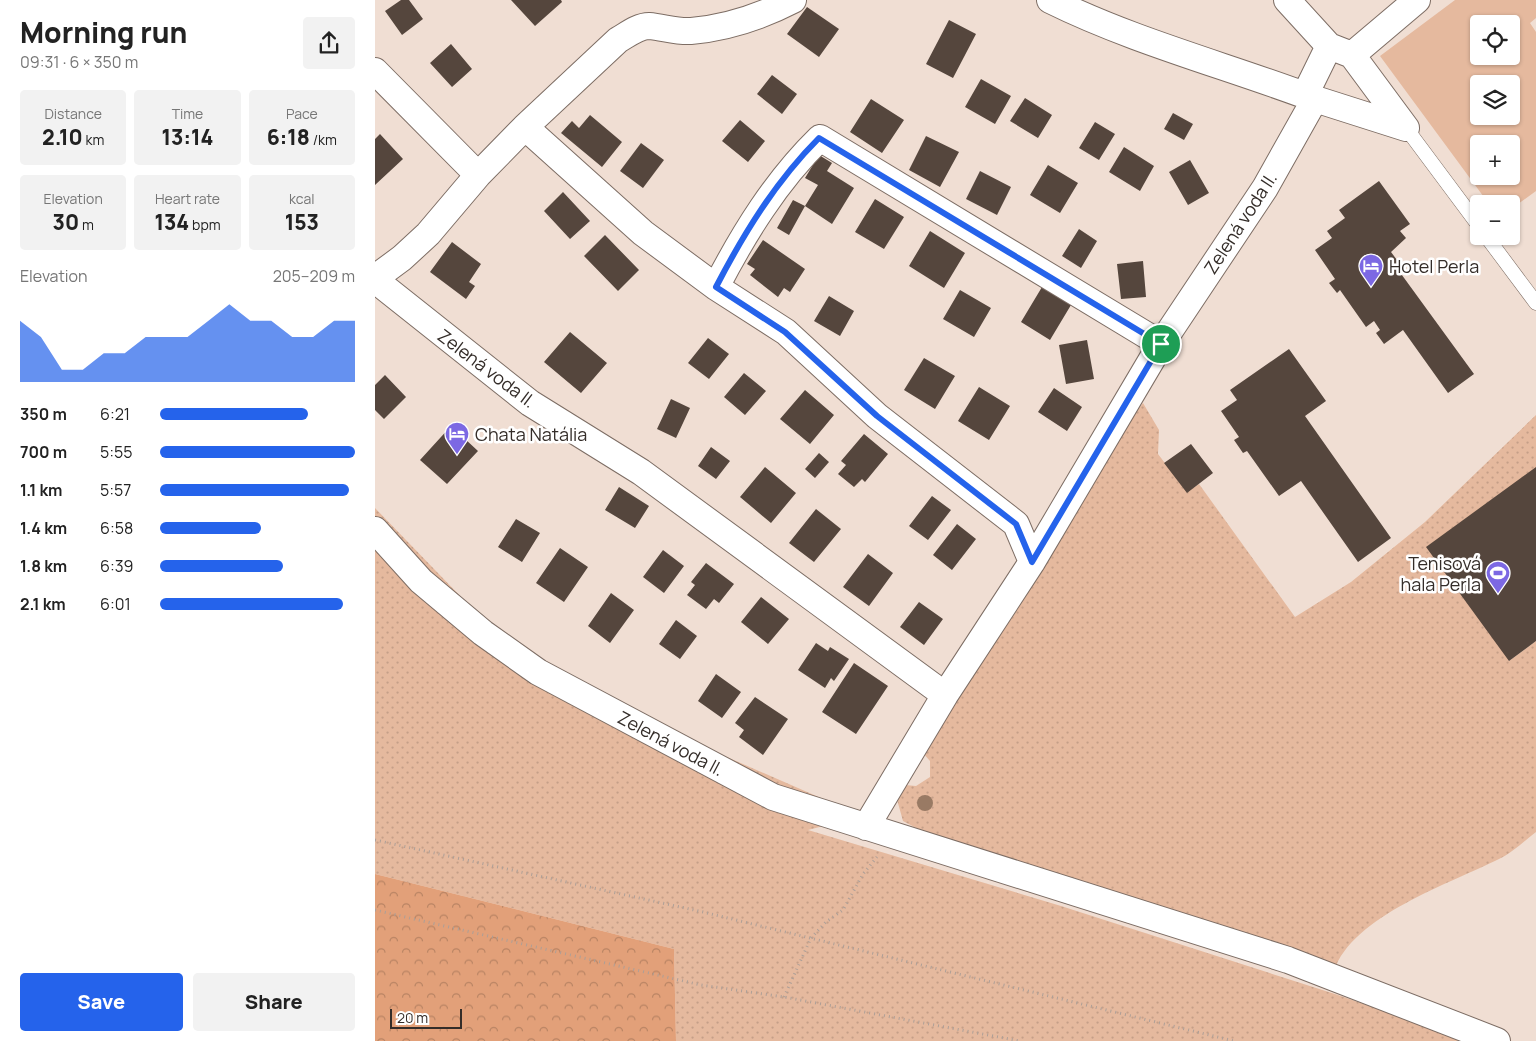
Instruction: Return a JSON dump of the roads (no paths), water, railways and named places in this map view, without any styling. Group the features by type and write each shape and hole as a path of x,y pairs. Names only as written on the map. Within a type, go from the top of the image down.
{"street":[{"name":"Zelená voda II.","path":"793,0 749,18 715,28 688,31 647,26 618,40 525,126 478,175 428,234 375,279 530,403 641,472 945,696"},
{"path":"1050,0 1073,11 1183,52 1310,97 1406,128"},
{"path":"1287,0 1341,50 1406,128"},
{"path":"1341,50 1417,0"},
{"name":"Zelená voda II.","path":"375,530 421,580 483,633 538,672 773,797 878,831 945,696 1032,562 1161,344 1265,188 1310,97 1341,50"},
{"path":"375,71 478,175"},
{"path":"525,126 643,233 716,287 785,332 877,416 1016,524 1032,562"},
{"path":"716,287 739,242 788,172 819,138 1161,344"},
{"path":"1016,524 1056,521"},
{"path":"878,831 1288,960 1497,1041"}],"lane":[{"path":"1406,128 1470,214"},
{"path":"1493,245 1536,303"}],"place":[{"name":"Hotel Perla","path":"1371,287"},
{"name":"Chata Natália","path":"457,455"},
{"name":"Tenisová hala Perla","path":"1498,594"}]}
